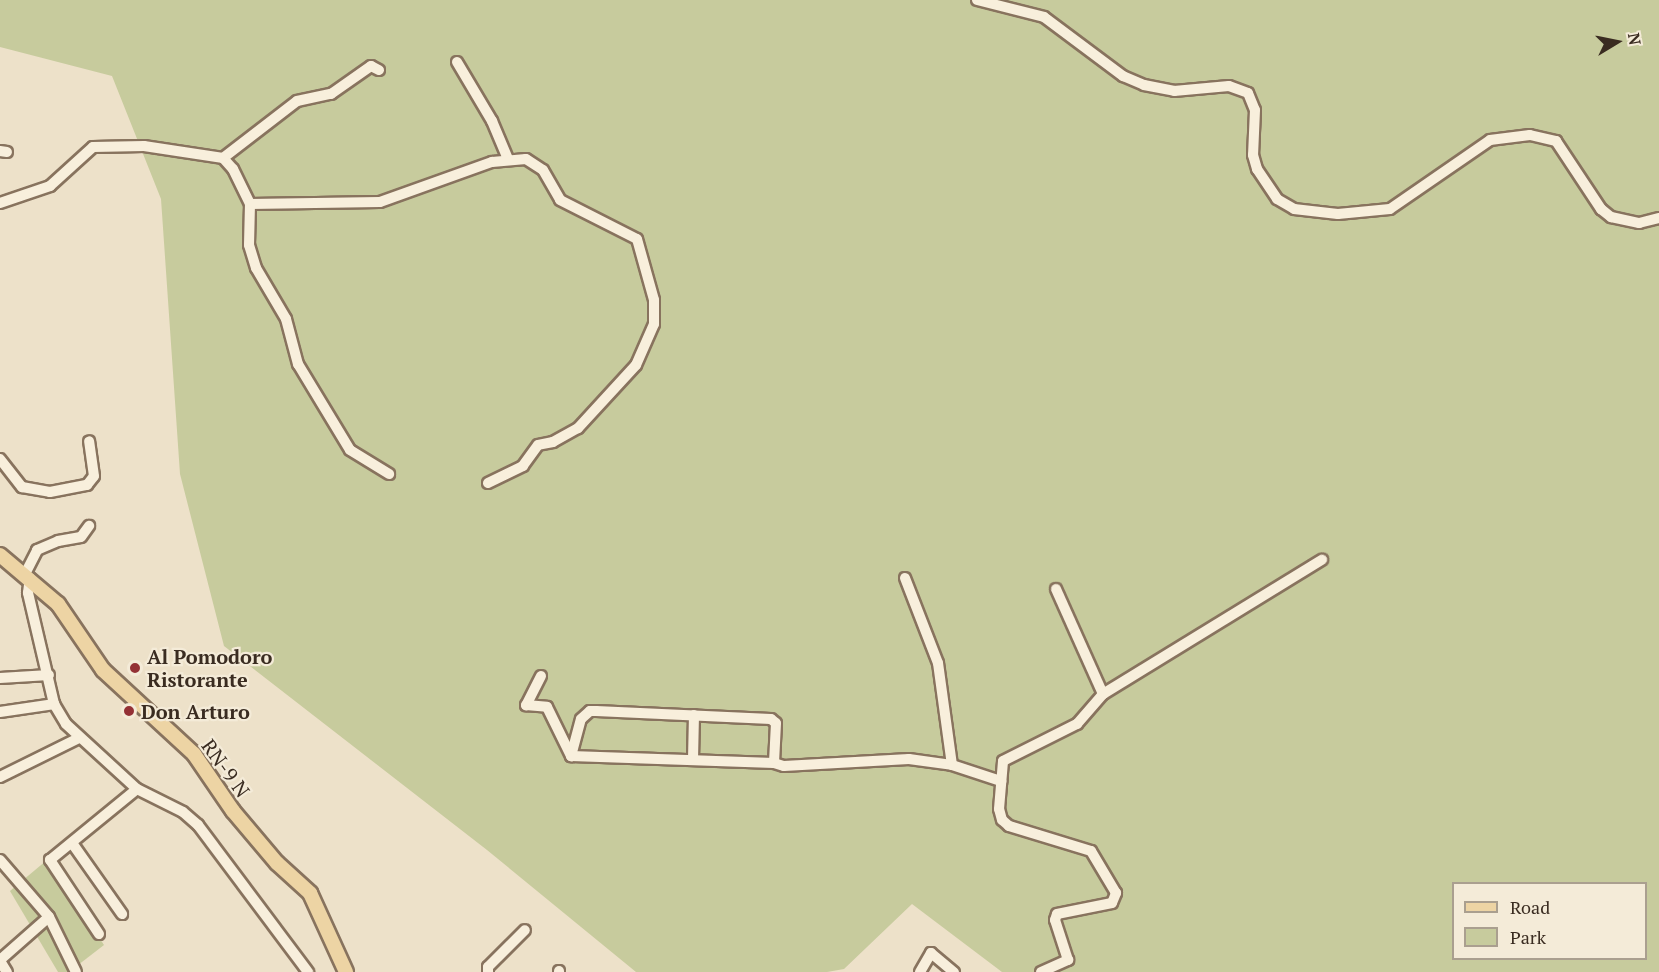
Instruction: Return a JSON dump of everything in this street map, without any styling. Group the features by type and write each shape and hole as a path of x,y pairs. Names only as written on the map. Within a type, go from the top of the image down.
{"main road":[{"name":"RN-9 N","path":"0,555 58,603 103,670 194,754 233,811 277,863 310,893 346,972"}],"street":[{"path":"977,0 1044,17 1123,76 1144,85 1174,91 1229,86 1248,93 1255,110 1253,156 1257,169 1277,199 1294,209 1338,214 1390,208 1490,140 1530,135 1556,141 1601,209 1611,217 1639,223 1659,218"},
{"path":"457,62 492,121 508,159"},
{"path":"223,158 297,101 331,94 370,66 379,70"},
{"path":"0,203 50,186 93,147 144,146 223,158 233,169 250,204 249,245 256,268 286,319 298,364 350,450 389,474"},
{"path":"250,204 380,202 508,159 534,162 543,170 560,200 637,239 654,300 654,324 636,365 578,428 553,442 538,445 523,466 488,483"},
{"path":"0,459 22,487 50,492 87,485 94,476 89,441"},
{"path":"89,526 80,538 58,541 37,550 28,576 28,593 54,704 79,738 137,789 183,812 198,825 308,972"},
{"path":"1041,972 1068,960 1055,920 1057,914 1112,903 1116,893 1091,851 1009,826 1002,820 999,809 1003,761 1077,724 1103,694 1322,560"},
{"path":"905,578 938,663 952,765"},
{"path":"1056,589 1103,694"},
{"path":"0,678 49,675"},
{"path":"541,676 526,705 547,707 571,756"},
{"path":"0,712 54,704"},
{"path":"571,756 581,719 590,711 774,720 774,763"},
{"path":"693,759 694,715"},
{"path":"0,777 79,738"},
{"path":"571,756 693,759 774,763 784,766 909,759 952,765 1001,780"},
{"path":"99,934 51,861 137,789"},
{"path":"72,843 122,914"},
{"path":"0,860 49,917 76,972"},
{"path":"8,972 0,961 49,917"},
{"path":"488,972 488,967 525,930"},
{"path":"920,972 931,953 954,972"}],"green space":[{"path":"0,0 1659,0 1659,972 1002,972 912,904 844,969 827,972 636,972 487,850 224,646 180,474 161,199 112,76 0,47"},
{"path":"47,860 104,945 69,972 58,972 10,891"}],"place":[{"name":"Al Pomodoro Ristorante","path":"135,668"},
{"name":"Don Arturo","path":"129,711"}]}
